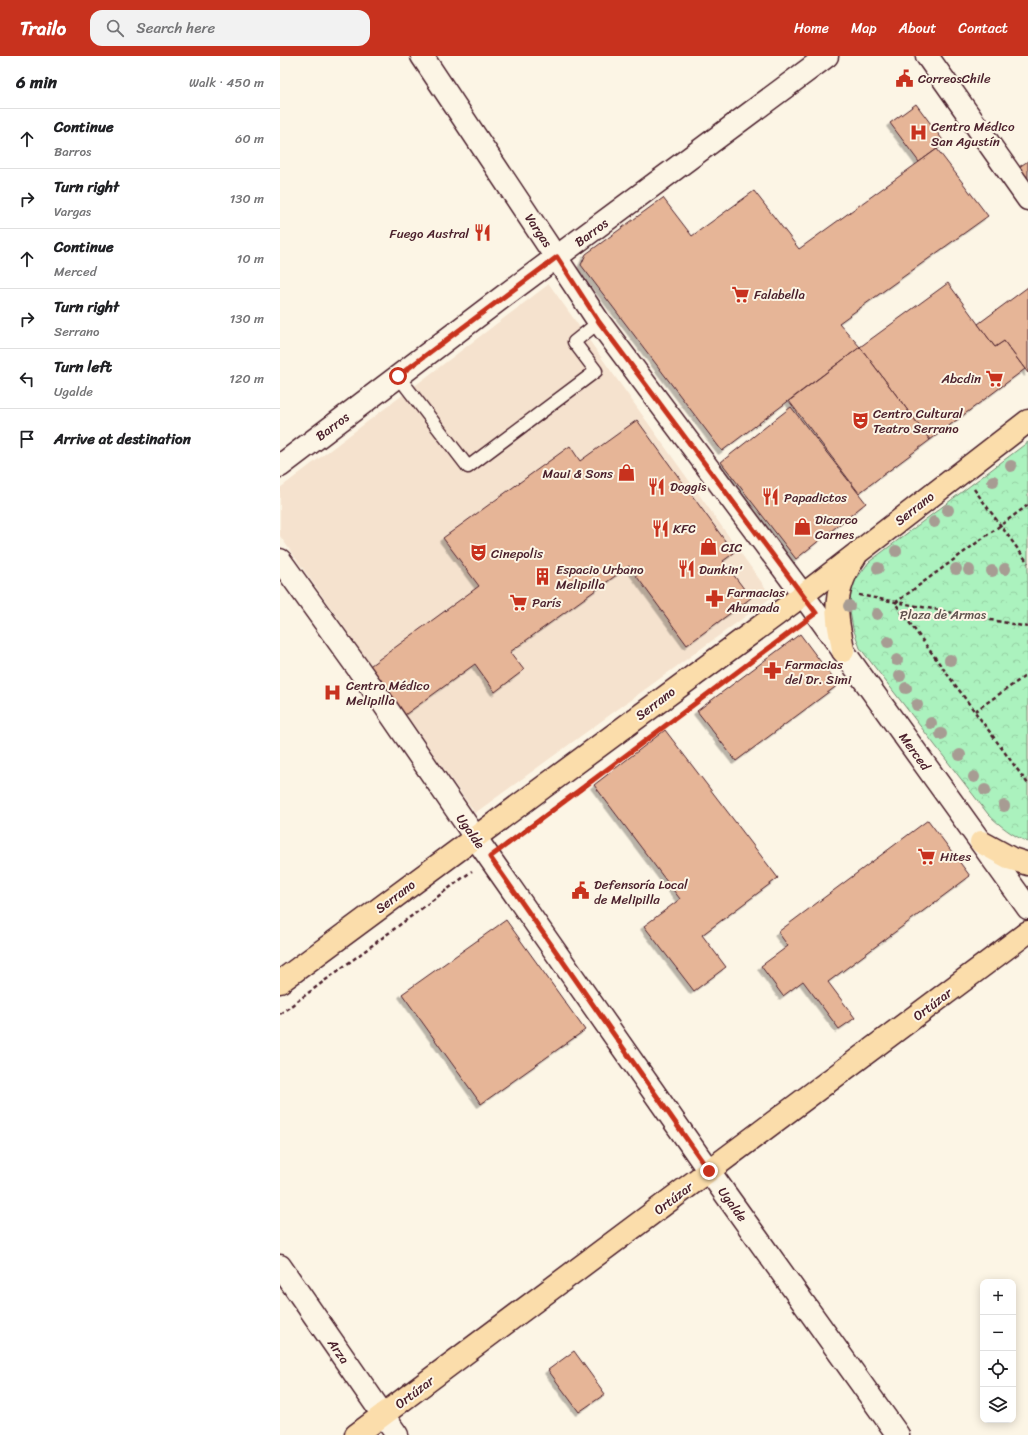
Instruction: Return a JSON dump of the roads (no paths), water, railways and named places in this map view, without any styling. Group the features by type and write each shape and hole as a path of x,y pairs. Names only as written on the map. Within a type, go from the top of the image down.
{"main road":[{"name":"Serrano","path":"280,982 803,595 1028,421"},
{"path":"843,651 837,605 839,591 848,567 863,548"},
{"path":"981,842 1012,858 1028,864"},
{"name":"Ortúzar","path":"356,1435 1028,932"}],"street":[{"name":"Vargas","path":"422,56 599,322 803,595"},
{"name":"Barros","path":"280,466 398,376 827,56"},
{"path":"927,56 1028,200"},
{"name":"Ugalde","path":"280,560 383,703 709,1171 898,1435"},
{"name":"Merced","path":"803,595 1028,908"},
{"name":"Arza","path":"280,1266 397,1435"}],"lane":[{"path":"398,376 468,467 596,371 574,342 599,322"}],"place":[{"name":"CorreosChile","path":"905,78"},
{"name":"Centro Médico San Agustín","path":"918,133"},
{"name":"Fuego Austral","path":"482,233"},
{"name":"Falabella","path":"741,294"},
{"name":"Abcdin","path":"994,378"},
{"name":"Centro Cultural Teatro Serrano","path":"860,420"},
{"name":"Maui & Sons","path":"626,473"},
{"name":"Doggis","path":"657,486"},
{"name":"Papadictos","path":"771,497"},
{"name":"Dicarco Carnes","path":"802,526"},
{"name":"KFC","path":"660,528"},
{"name":"CIC","path":"708,547"},
{"name":"Cinepolis","path":"478,553"},
{"name":"Dunkin'","path":"686,569"},
{"name":"Espacio Urbano Melipilla","path":"543,576"},
{"name":"Farmacias Ahumada","path":"714,599"},
{"name":"París","path":"519,602"},
{"name":"Farmacias del Dr. Simi","path":"772,671"},
{"name":"Centro Médico Melipilla","path":"333,692"},
{"name":"Hites","path":"927,856"},
{"name":"Defensoría Local de Melipilla","path":"581,891"}],"park label":[{"name":"Plaza de Armas","path":"943,614"}]}
